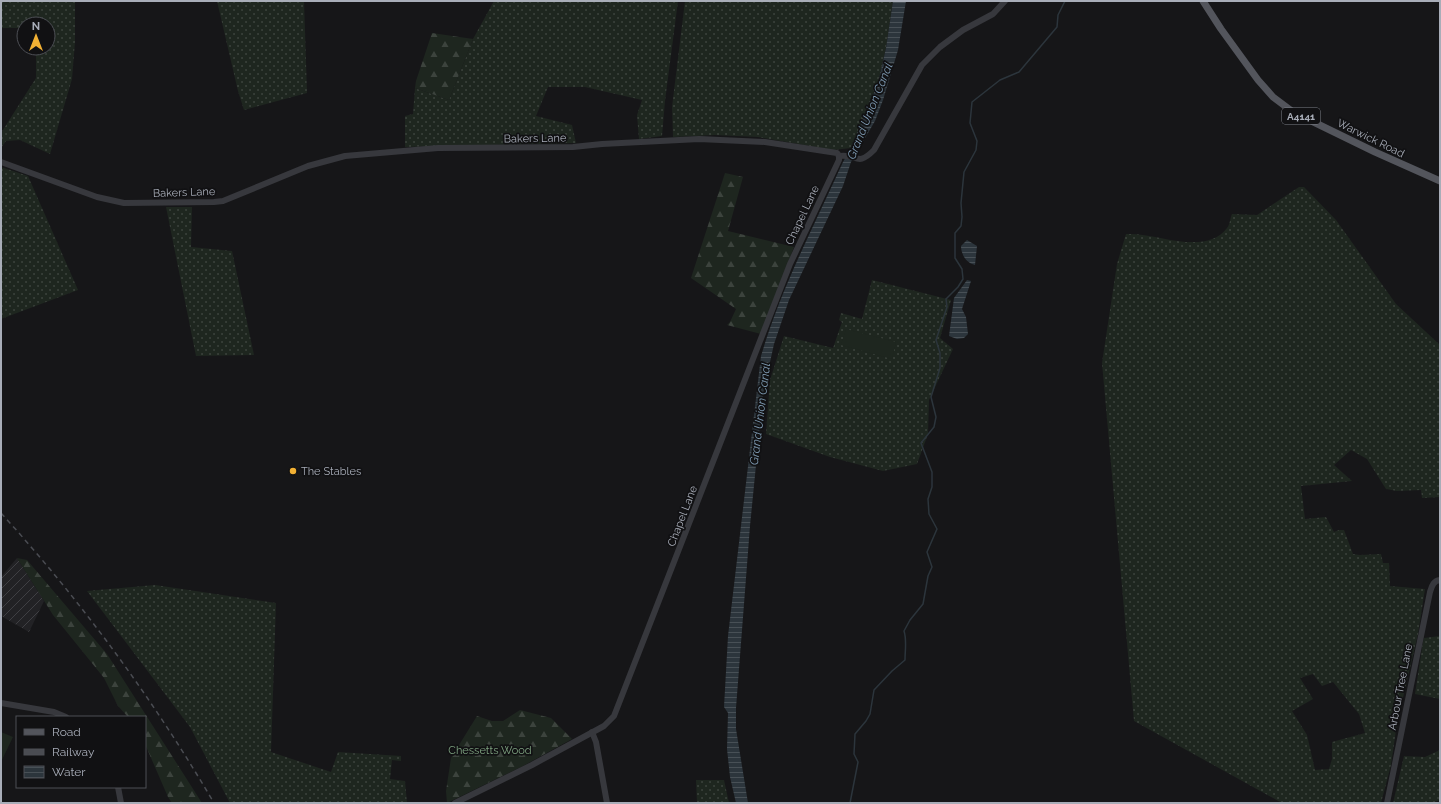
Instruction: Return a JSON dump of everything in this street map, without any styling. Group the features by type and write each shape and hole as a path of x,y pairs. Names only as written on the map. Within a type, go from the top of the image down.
{"main road":[{"name":"Warwick Road","path":"1203,1 1258,80 1273,97 1293,112 1440,182"}],"street":[{"name":"Bakers Lane","path":"1,162 97,197 124,203 167,203 223,201 308,166 345,156 438,148 573,147 712,139 771,143 837,153 839,156 846,155 858,160 863,160 874,150 922,65 940,47 963,30 993,14 1006,1"},
{"name":"Chapel Lane","path":"455,803 532,765 604,726 614,716 790,264 839,160 839,156"},
{"name":"Arbour Tree Lane","path":"1387,803 1430,592 1436,580 1440,580"},
{"path":"1,703 54,712 64,716"},
{"path":"592,732 596,742 607,803"},
{"path":"118,788 121,803"}],"shaded area":[{"path":"17,558 44,601 29,632 1,616 1,577"}],"green space":[{"path":"1,1 75,1 75,42 72,79 50,154 20,140 6,141 1,148 1,133 36,78 36,56 56,56 56,16 16,16 16,28 1,28"},
{"path":"217,1 304,1 307,93 244,110 238,91"},
{"path":"494,1 678,1 662,136 639,139 637,115 642,100 585,87 548,87 536,116 572,125 576,143 405,147 405,116 413,114 415,88 449,100 473,39"},
{"path":"685,1 893,1 886,48 878,82 851,148 833,150 758,137 715,135 673,137 672,107"},
{"path":"432,33 473,39 449,100 415,88"},
{"path":"1,167 28,176 78,290 1,319"},
{"path":"725,173 743,177 728,231 794,247 761,334 727,325 736,309 691,278"},
{"path":"1299,187 1304,187 1336,220 1396,304 1440,345 1440,497 1422,498 1421,490 1397,491 1386,489 1367,459 1351,450 1334,465 1352,481 1301,486 1305,519 1326,517 1334,532 1344,530 1353,554 1381,554 1383,563 1389,563 1390,586 1425,589 1418,634 1397,723 1391,765 1381,803 1282,803 1134,721 1102,363 1117,264 1126,234 1138,234 1180,241 1206,241 1218,237 1227,228 1232,214 1257,215","holes":["1313,674 1322,686 1333,682 1359,714 1365,733 1332,742 1332,759 1329,769 1315,770 1307,735 1292,711 1313,699 1300,678"]},
{"path":"166,207 192,207 191,247 232,251 254,355 196,356"},
{"path":"872,280 951,300 940,338 953,349 929,400 928,434 917,464 883,471 830,457 766,434 770,380 784,336 833,348 842,322 839,320 841,313 862,319"},
{"path":"846,329 896,342 892,359 841,345"},
{"path":"17,558 27,560 107,654 202,803 172,803 146,746 146,716 127,716 118,706 104,678 53,615"},
{"path":"155,585 276,603 271,752 331,772 338,752 401,756 401,761 392,760 390,779 405,781 407,803 230,803 190,727 87,591"},
{"path":"1440,636 1440,699 1415,694 1424,638"},
{"name":"Chessetts Wood","path":"520,710 551,718 572,739 521,767 447,803 446,791 451,758 477,716 492,721 503,721"},
{"path":"1,732 13,737 1,762"},
{"path":"1440,750 1440,800 1432,803 1393,803 1404,756 1425,757"},
{"path":"696,780 724,780 729,803 697,803"}],"water":[{"name":"Grand Union Canal","path":"893,1 906,1 898,50 883,100 875,121 851,162 843,186 789,300 774,344 763,394 750,526 736,708 736,729 748,803 736,803 730,777 727,749 728,713 724,707 728,636 761,356 788,282 843,162 851,148 878,83 886,48"},
{"path":"967,240 977,246 975,265 965,258 962,252 961,246"},
{"path":"967,280 971,281 962,309 966,317 968,334 964,338 957,339 949,336 954,298"}],"waterway":[{"path":"850,803 858,762 854,754 855,734 870,714 874,690 905,660 906,641 904,631 910,620 923,604 928,576 932,567 927,552 937,529 929,514 928,499 932,487 932,472 921,443 934,427 936,417 931,397 940,368 940,353 936,340 947,307 946,299 958,287 963,279 962,269 955,258 955,233 961,226 961,203 964,172 976,150 977,141 970,123 972,102 1000,80 1019,72 1057,27 1058,15 1065,1"}],"railway":[{"path":"1,513 60,581 115,652 191,764 214,803"}],"place":[{"name":"The Stables","path":"293,471"}]}
